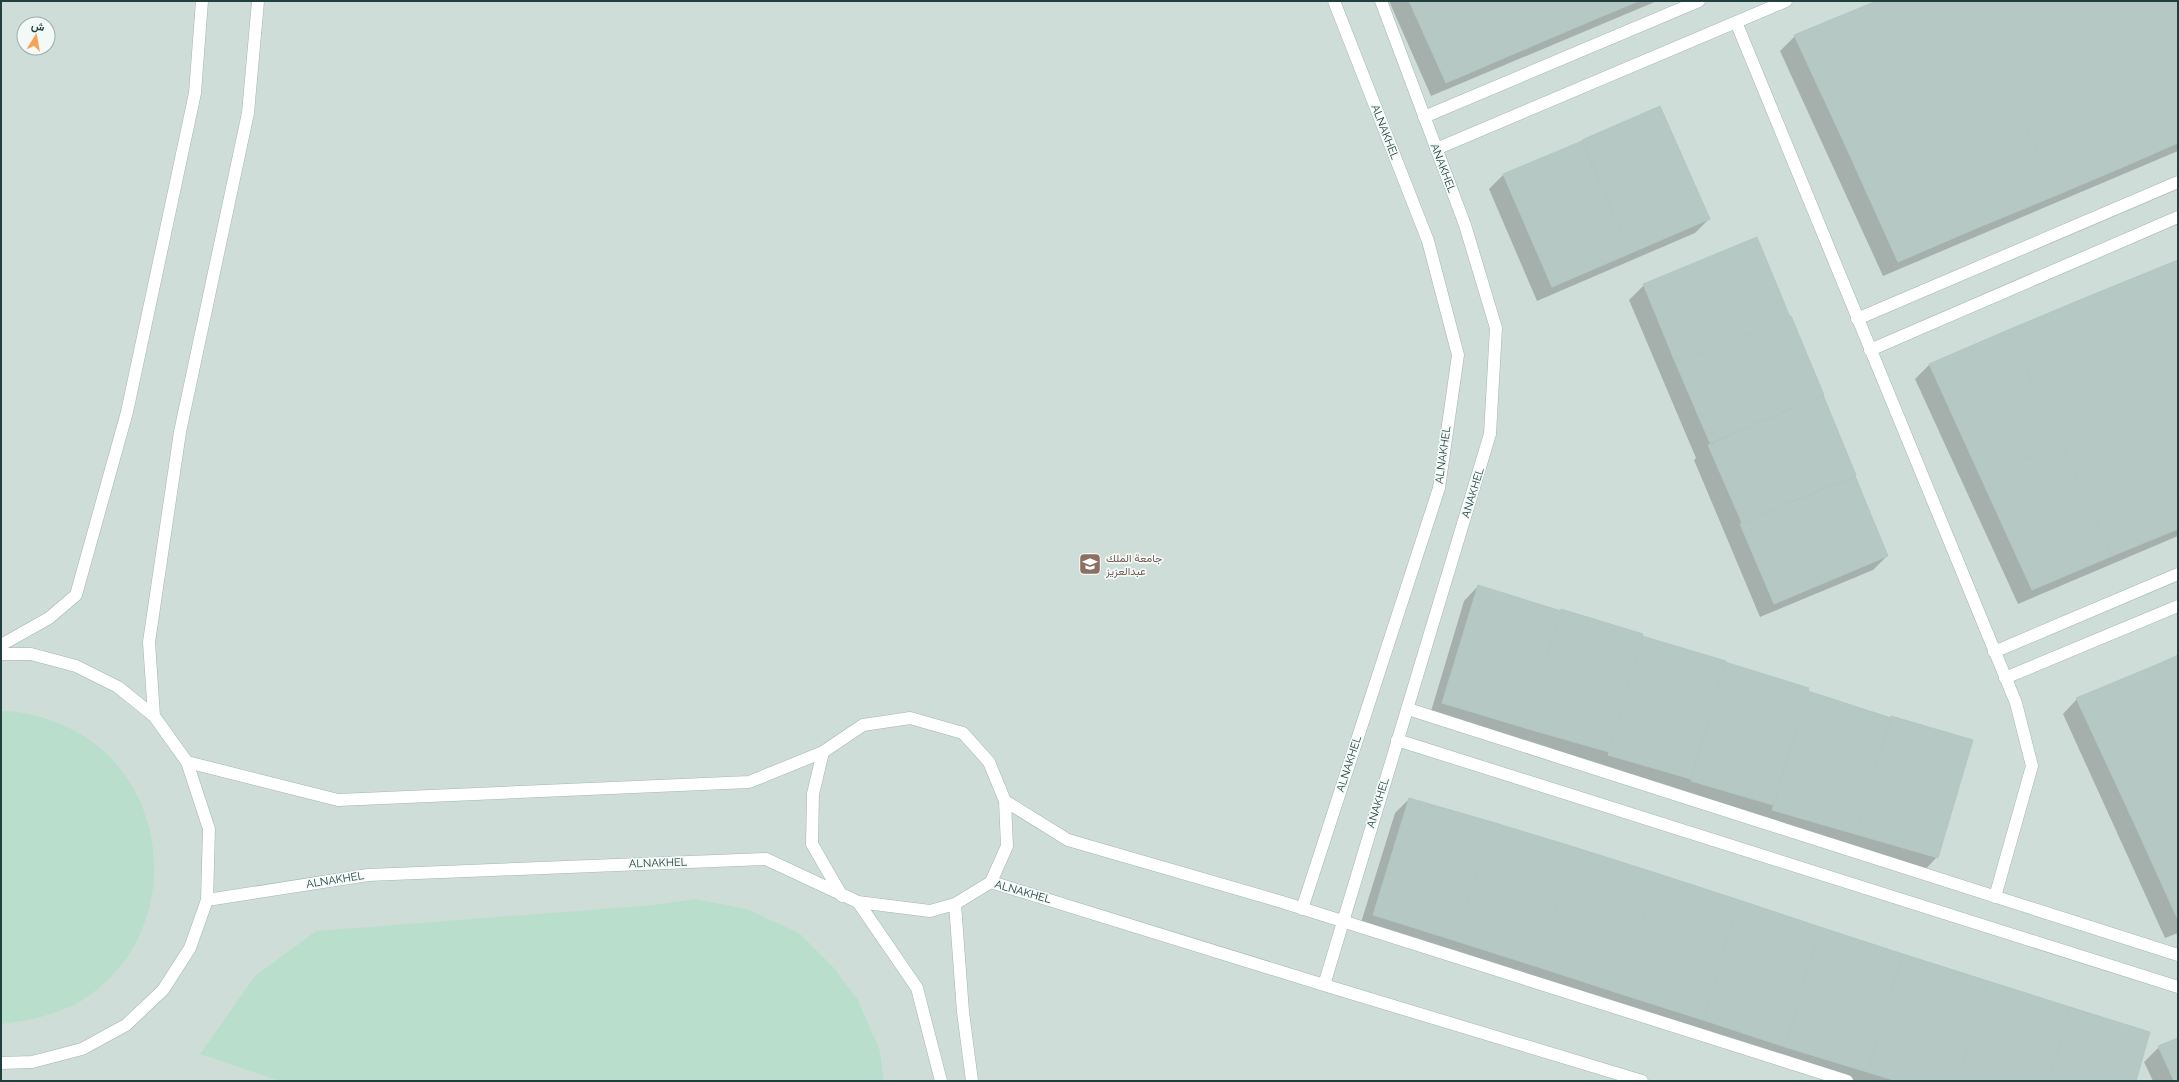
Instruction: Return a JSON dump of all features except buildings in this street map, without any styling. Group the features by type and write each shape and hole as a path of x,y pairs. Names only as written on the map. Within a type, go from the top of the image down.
{"street":[{"path":"1,645 49,618 76,595 127,412 195,93 202,1"},
{"path":"154,716 150,634 180,432 248,113 258,1"},
{"name":"ALNAKHEL","path":"1302,910 1439,488 1458,355 1428,240 1334,1"},
{"name":"ANAKHEL","path":"1324,985 1490,434 1494,374 1496,328 1465,225 1381,1"},
{"path":"1424,117 1699,1"},
{"path":"1436,149 1786,1"},
{"path":"1736,22 2016,703 2032,766 1995,897"},
{"path":"1857,319 2178,182"},
{"path":"1870,350 2178,217"},
{"path":"1994,652 2178,574"},
{"path":"2005,678 2178,606"},
{"path":"1,654 31,654 76,666 118,687 154,716 186,762 209,829 207,900 190,948 163,990 126,1024 82,1049 32,1062 1,1063"},
{"path":"1408,709 2178,955"},
{"path":"186,762 338,800 749,782 823,752 862,726 910,718 963,733 989,762 1005,801 1007,846 991,882"},
{"path":"1397,740 2178,987"},
{"path":"823,752 813,794 812,844 842,896"},
{"path":"1005,801 1068,840 1282,902 1302,910 1847,1081"},
{"name":"ALNAKHEL","path":"207,900 368,875 766,859 842,896 858,902 930,911 955,904 991,882 1642,1081"},
{"path":"858,902 917,988 941,1081"},
{"path":"955,904 963,1012 972,1081"}],"shaded area":[{"name":"جامعة الملك عبدالعزيز","path":"1,1 2178,1 2178,1081 1,1081"}],"green space":[{"path":"1,711 17,712 48,719 63,725 98,746 125,775 143,809 153,847 153,886 144,924 126,959 98,989 76,1004 52,1014 2,1024"},
{"path":"695,899 747,909 799,933 833,967 858,1000 880,1051 884,1081 280,1081 200,1054 255,976 316,931 654,905"}],"place":[{"name":"جامعة الملك عبدالعزيز","path":"1090,564"}]}
